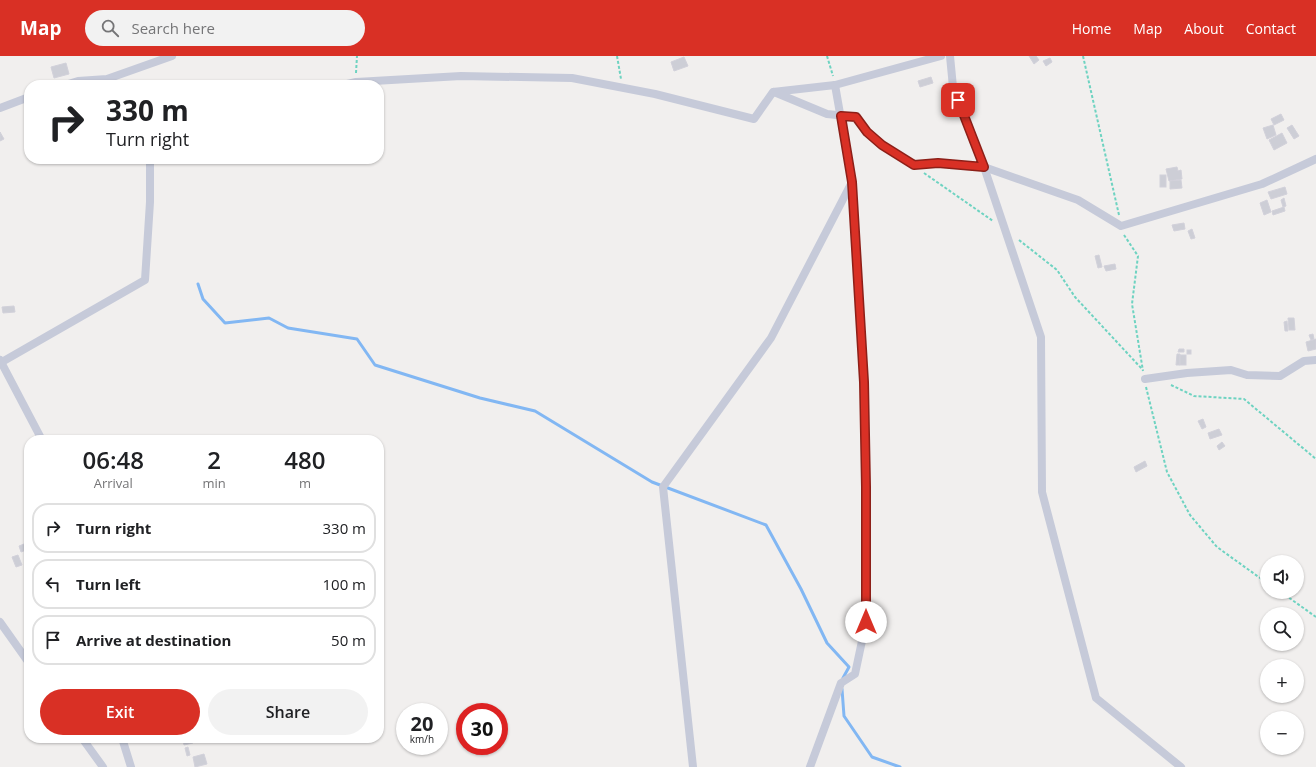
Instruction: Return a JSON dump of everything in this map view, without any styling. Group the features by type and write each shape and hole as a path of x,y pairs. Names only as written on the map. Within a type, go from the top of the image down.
{"street":[{"path":"97,80 107,79 172,56"},
{"path":"384,80 461,76 572,78 655,94 754,120 773,92 835,85 941,56"},
{"path":"950,56 953,87 984,167 1041,337 1042,492 1096,698 1181,767"},
{"path":"810,767 841,683 855,674 866,622 864,382 852,182 835,85"},
{"path":"773,92 827,114 856,117 867,132 882,145 914,165 938,163 984,167 1078,200 1121,226 1262,184 1316,159"},
{"path":"0,108 24,99"},
{"path":"39,435 0,362 145,280 150,202 150,164"},
{"path":"693,767 663,487 771,338 852,182"},
{"path":"1145,379 1187,373 1231,370 1247,375 1280,376 1304,361 1316,360"},
{"path":"0,622 24,656"},
{"path":"86,743 103,767"},
{"path":"124,743 131,767"}],"path":[{"path":"356,56 356,80"},
{"path":"617,56 623,88"},
{"path":"827,56 835,85"},
{"path":"1084,56 1121,226 1124,237 1138,256 1132,304 1143,370 1167,472 1190,515 1217,547 1260,577"},
{"path":"914,165 1005,229 1057,270 1075,297 1143,370 1156,378 1194,396 1244,399 1316,459"},
{"path":"1290,599 1316,617"}],"building":[{"path":"1029,56 1036,56 1039,60 1034,64"},
{"path":"684,57 688,66 674,71 671,62"},
{"path":"1050,58 1052,62 1046,66 1043,61"},
{"path":"66,63 69,74 54,78 51,67"},
{"path":"931,77 933,83 920,87 918,81"},
{"path":"1281,114 1284,120 1274,125 1271,119"},
{"path":"1273,125 1276,135 1267,139 1263,128"},
{"path":"1292,125 1299,136 1294,139 1287,128"},
{"path":"0,132 4,139 0,141"},
{"path":"1282,133 1287,143 1274,150 1269,140"},
{"path":"1177,167 1178,171 1181,170 1182,179 1169,181 1166,169"},
{"path":"1160,175 1166,175 1166,187 1160,187"},
{"path":"1181,180 1182,188 1170,189 1170,181"},
{"path":"1285,187 1287,194 1271,199 1268,192"},
{"path":"1284,198 1286,206 1283,207 1281,200"},
{"path":"1267,200 1271,212 1264,215 1260,203"},
{"path":"1284,207 1285,211 1273,215 1272,211"},
{"path":"1184,223 1185,229 1174,231 1172,225"},
{"path":"1192,229 1195,238 1191,239 1188,231"},
{"path":"1099,255 1102,267 1098,268 1095,256"},
{"path":"1115,264 1116,269 1106,271 1104,266"},
{"path":"14,306 15,312 3,313 2,307"},
{"path":"1288,318 1294,318 1295,330 1289,330"},
{"path":"1287,321 1288,331 1285,331 1284,322"},
{"path":"1313,334 1314,339 1311,340 1309,335"},
{"path":"1316,339 1316,349 1308,351 1306,342"},
{"path":"1179,349 1184,349 1184,352 1178,352"},
{"path":"1187,350 1191,350 1191,354 1187,354"},
{"path":"1177,354 1180,354 1180,365 1176,365"},
{"path":"1180,355 1186,355 1186,365 1180,365"},
{"path":"1203,419 1206,427 1202,429 1198,421"},
{"path":"1219,429 1222,435 1210,439 1208,433"},
{"path":"1222,442 1225,446 1219,450 1217,446"},
{"path":"1145,461 1147,466 1136,472 1134,467"},
{"path":"24,544 24,551 21,552 19,546"},
{"path":"18,555 22,565 16,567 12,557"},
{"path":"188,747 190,755 187,756 185,748"},
{"path":"204,754 207,764 195,767 193,757"}],"waterway":[{"path":"198,284 203,299 225,323 269,318 288,328 357,339 375,365 480,398 535,411 652,482 766,525 801,589 827,643 849,667 843,678"},
{"path":"842,689 844,716 872,757 900,767"}],"route":[{"path":"866,622 864,382 852,182 841,116 856,117 867,132 882,145 914,165 938,163 984,167 958,100"}]}
